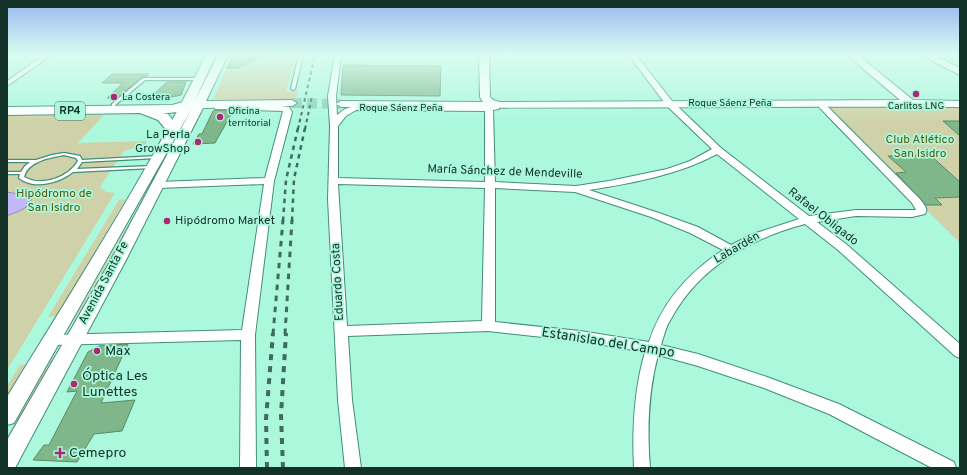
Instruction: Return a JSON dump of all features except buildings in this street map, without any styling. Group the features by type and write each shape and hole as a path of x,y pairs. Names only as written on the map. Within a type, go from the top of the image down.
{"main road":[{"name":"Avenida Santa Fe","path":"7,461 158,184 213,77"},
{"path":"480,99 482,77"},
{"path":"879,77 911,104"},
{"name":"Avenida Santa Fe","path":"7,416 155,162 187,105 199,79"},
{"path":"457,104 480,99 500,105"},
{"name":"Roque Sáenz Peña","path":"336,100 500,105 819,102 960,104"},
{"name":"RP4","path":"7,109 175,104 290,108"},
{"name":"RP4","path":"7,109 132,110 172,109 187,105"},
{"path":"132,110 158,115 165,119 173,129"}],"street":[{"path":"7,84 17,77"},
{"name":"Eduardo Costa","path":"337,77 334,126 333,199 345,400 354,468"},
{"name":"Rafael Obligado","path":"649,77 669,103 718,150 808,220 884,284 960,352"},
{"name":"Roque Sáenz Peña","path":"336,100 480,99"},
{"name":"Labardén","path":"642,468 639,438 643,388 653,348 665,316 684,289 705,267 730,249 767,232 808,220 855,213 885,212 915,214 921,212 921,208 916,201 819,102"},
{"name":"Roque Sáenz Peña","path":"334,126 341,115 346,111 355,108 489,109 500,105"},
{"path":"248,468 248,335 269,181 290,108"},
{"path":"488,326 490,185 489,109"},
{"name":"María Sánchez de Mendeville","path":"333,180 576,189 609,184 668,171 693,163 718,150"},
{"path":"158,184 269,181"},
{"path":"576,189 655,214 694,230 730,249"},
{"name":"Estanislao del Campo","path":"340,331 488,326 580,336 653,348 698,360 767,383 834,409 948,468"},
{"path":"52,340 248,335"}],"lane":[{"path":"293,89 296,77"},
{"path":"113,106 144,78 199,79"},
{"path":"7,161 36,161 64,154 72,155 80,161 155,162"},
{"path":"36,161 22,173 21,178 25,182 33,183 54,180 73,171 155,162"},
{"path":"73,171 78,166 80,161"},
{"path":"7,173 22,173"}],"green space":[{"path":"223,77 290,77 286,91 298,91 296,99 213,99"},
{"name":"Club Atlético San Isidro","path":"960,107 960,243 823,108"},
{"name":"Hipódromo de San Isidro","path":"104,115 78,143 147,141 145,145 124,151 100,187 106,192 115,193 7,370 7,116"},
{"path":"144,197 146,197 75,322 73,322"},
{"path":"126,199 57,316 48,317 119,200"},
{"path":"51,358 53,358 7,441 7,437"},
{"path":"27,364 7,397 7,386 20,365"}],"shaded area":[{"path":"7,192 31,196 30,204 27,207 7,216"}],"tunnel":[{"path":"292,103 341,104"}],"railway":[{"path":"298,129 310,77"},
{"path":"305,129 312,96"},
{"path":"283,221 286,180 298,128"},
{"path":"292,221 294,179 305,128"},
{"path":"273,334 283,220"},
{"path":"285,334 292,220"},
{"path":"267,468 266,419 273,333"},
{"path":"283,468 281,415 286,333"}],"place":[{"name":"Carlitos LNG","path":"916,94"},
{"name":"La Costera","path":"114,97"},
{"name":"Oficina territorial","path":"220,117"},
{"name":"La Perla GrowShop","path":"198,142"},
{"name":"Hipódromo Market","path":"167,221"},
{"name":"Max","path":"97,351"},
{"name":"Óptica Les Lunettes","path":"74,384"},
{"name":"Cemepro","path":"60,453"}]}
